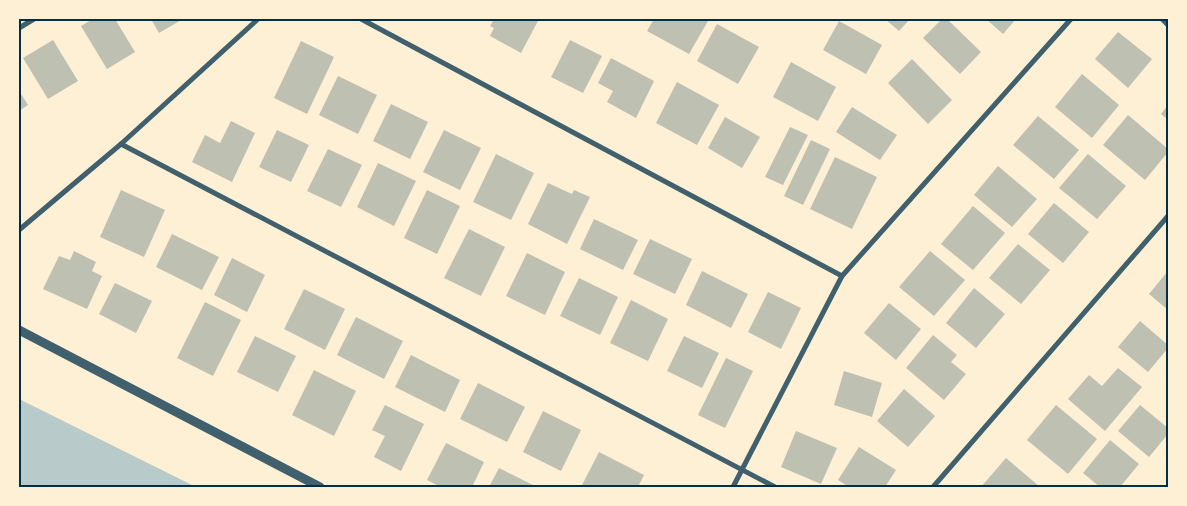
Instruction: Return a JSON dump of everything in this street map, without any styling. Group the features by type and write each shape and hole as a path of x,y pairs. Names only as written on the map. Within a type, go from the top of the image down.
{"street":[{"path":"19,28 34,19"},
{"path":"19,230 120,144 258,19"},
{"path":"361,19 842,276"},
{"path":"733,487 842,276 1072,19"},
{"path":"1162,19 1168,25"},
{"path":"120,144 775,487"},
{"path":"933,487 1168,216"},
{"path":"19,330 320,487"}],"shaded area":[{"path":"19,399 196,487 19,487"}],"building":[{"path":"93,19 115,19 135,52 107,69 81,26"},
{"path":"151,19 183,19 159,33"},
{"path":"494,19 539,19 521,53 490,36 494,28 490,26"},
{"path":"654,19 704,19 708,21 689,54 647,31"},
{"path":"885,19 910,19 899,31"},
{"path":"942,19 947,19 981,52 960,74 923,38"},
{"path":"986,19 1016,19 1003,34"},
{"path":"839,21 882,45 866,74 823,50"},
{"path":"717,24 759,47 738,84 697,61"},
{"path":"1118,32 1152,59 1128,88 1095,59"},
{"path":"53,40 78,81 48,99 23,58"},
{"path":"570,40 602,56 583,93 551,77"},
{"path":"301,41 334,57 307,114 274,98"},
{"path":"611,58 654,81 636,118 607,102 613,91 598,83"},
{"path":"912,59 952,100 928,124 888,83"},
{"path":"791,62 836,87 818,121 773,97"},
{"path":"1082,74 1119,105 1092,138 1055,107"},
{"path":"338,76 377,95 358,134 319,115"},
{"path":"677,82 719,105 697,145 656,123"},
{"path":"19,91 28,105 19,111"},
{"path":"391,104 428,122 410,159 373,141"},
{"path":"1168,105 1168,120 1161,114"},
{"path":"852,107 897,135 880,160 836,132"},
{"path":"1128,115 1168,149 1168,152 1145,180 1103,145"},
{"path":"1038,116 1079,150 1054,179 1013,145"},
{"path":"725,117 760,137 742,168 708,148"},
{"path":"231,121 255,133 232,182 192,162 205,135 220,143"},
{"path":"790,127 808,135 783,185 765,177"},
{"path":"277,130 309,145 291,182 259,167"},
{"path":"444,130 481,148 460,190 423,172"},
{"path":"811,140 830,149 803,205 784,196"},
{"path":"328,149 362,165 341,207 307,191"},
{"path":"496,154 534,173 511,220 473,202"},
{"path":"1088,154 1126,186 1097,219 1059,188"},
{"path":"835,157 877,177 852,229 810,209"},
{"path":"378,163 416,181 394,226 357,207"},
{"path":"998,166 1037,199 1012,227 974,195"},
{"path":"548,183 572,194 574,190 590,197 567,244 528,224"},
{"path":"121,190 165,210 144,257 100,237"},
{"path":"427,190 460,206 437,254 404,238"},
{"path":"1054,203 1089,232 1063,263 1028,234"},
{"path":"973,206 1005,233 973,270 941,244"},
{"path":"594,219 638,240 623,270 580,249"},
{"path":"469,229 505,247 481,296 444,278"},
{"path":"172,234 219,257 202,290 156,267"},
{"path":"650,239 692,259 675,294 633,274"},
{"path":"1018,244 1050,270 1021,304 989,278"},
{"path":"74,251 96,262 92,271 102,276 87,309 43,289 59,256 70,260"},
{"path":"930,251 965,280 934,316 899,287"},
{"path":"527,253 565,272 545,315 506,296"},
{"path":"232,258 265,275 247,312 214,295"},
{"path":"702,271 748,294 731,328 686,305"},
{"path":"1168,271 1168,310 1149,294"},
{"path":"579,278 618,297 600,335 560,316"},
{"path":"115,283 152,301 136,333 99,314"},
{"path":"974,288 1005,314 976,348 946,323"},
{"path":"304,289 345,309 325,350 284,329"},
{"path":"768,292 801,308 781,349 748,332"},
{"path":"631,300 668,319 648,361 610,343"},
{"path":"205,302 241,320 213,376 177,358"},
{"path":"889,303 921,329 896,360 864,333"},
{"path":"356,317 403,341 384,379 337,355"},
{"path":"1140,321 1168,345 1168,348 1148,372 1118,347"},
{"path":"933,335 957,355 951,362 966,374 944,400 906,368"},
{"path":"255,336 296,356 278,392 237,372"},
{"path":"684,336 719,353 702,388 667,371"},
{"path":"411,355 460,380 445,412 395,387"},
{"path":"726,358 753,371 725,428 698,415"},
{"path":"1118,368 1142,387 1105,431 1068,399 1089,375 1102,386"},
{"path":"314,370 356,391 334,436 292,415"},
{"path":"844,371 882,383 872,417 834,405"},
{"path":"478,383 525,407 507,442 460,419"},
{"path":"904,389 935,416 908,447 877,421"},
{"path":"385,405 424,424 401,471 374,457 385,436 372,430"},
{"path":"1056,405 1097,439 1068,474 1027,440"},
{"path":"1140,405 1168,428 1168,434 1149,457 1118,431"},
{"path":"543,411 581,430 561,471 523,452"},
{"path":"796,431 837,448 821,484 781,467"},
{"path":"1110,440 1139,464 1120,487 1100,487 1083,473"},
{"path":"446,443 484,462 472,487 441,487 427,480"},
{"path":"859,447 896,470 885,487 849,487 838,480"},
{"path":"599,452 644,475 638,487 581,487"},
{"path":"1006,458 1040,487 981,487"},
{"path":"499,468 537,487 489,487"}]}
